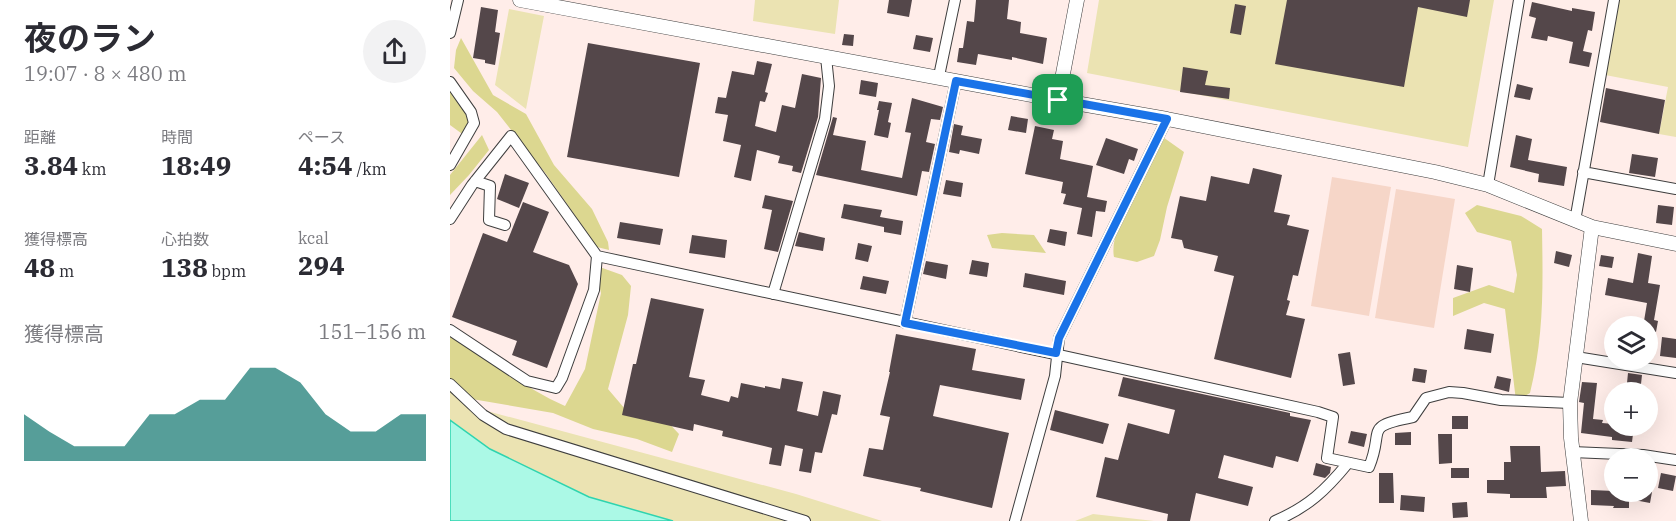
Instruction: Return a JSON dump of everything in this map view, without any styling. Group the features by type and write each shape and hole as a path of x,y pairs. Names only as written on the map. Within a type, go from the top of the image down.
{"street":[{"path":"450,33 458,0"},
{"path":"520,0 939,76 1423,170 1488,185 1592,227 1676,244"},
{"path":"939,76 955,0"},
{"path":"1058,100 1077,0"},
{"path":"1488,185 1519,0"},
{"path":"1575,220 1614,0"},
{"path":"773,294 825,119 830,86 826,57"},
{"path":"905,323 956,81"},
{"path":"450,82 471,112 474,123 450,165"},
{"path":"1015,521 1055,376 1059,338 1167,119"},
{"path":"450,219 475,181 511,136 597,256 594,291 562,378 556,388 527,381 450,330"},
{"path":"1583,172 1676,189"},
{"path":"475,181 490,186 489,220 505,225"},
{"path":"1581,521 1572,452 1570,403 1592,227"},
{"path":"597,256 905,323 1056,353 1333,417 1327,458 1370,467 1381,424 1413,417 1426,398 1449,392 1501,400 1570,403"},
{"path":"1576,357 1676,373"},
{"path":"450,384 483,415 506,429 805,521"},
{"path":"1572,452 1643,455 1676,460"},
{"path":"1275,521 1309,504 1329,487 1348,463"}],"shaded area":[{"path":"755,0 839,0 835,34 753,21"},
{"path":"1099,0 1494,0 1468,147 1087,73"},
{"path":"1614,0 1676,0 1676,137 1659,134 1668,87 1600,74"},
{"path":"509,9 544,16 526,109 495,85"},
{"path":"461,38 493,95 526,114 554,165 592,209 608,242 609,250 597,247 546,174 497,112 473,91 454,68 456,50"},
{"path":"450,82 471,112 465,136 450,125"},
{"path":"482,135 489,150 450,195 450,175"},
{"path":"1160,135 1184,152 1154,256 1137,262 1114,257 1114,245 1123,214"},
{"path":"1332,177 1391,187 1369,316 1311,306"},
{"path":"1396,189 1455,199 1434,328 1375,318"},
{"path":"1477,205 1521,216 1542,229 1542,291 1535,372 1530,393 1516,401 1505,309 1484,303 1453,316 1453,298 1489,285 1514,293 1517,275 1511,241 1477,232 1465,213"},
{"path":"1002,233 1034,235 1046,253 992,248 987,235"},
{"path":"594,265 622,275 631,286 628,315 608,389 625,409 663,417 679,434 672,452 637,439 593,429 553,413 466,398 450,384 450,332 520,382 565,406 585,369 601,293"},
{"path":"450,388 476,408 796,494 882,521 664,521 589,497 490,449 450,420"},
{"path":"450,420 490,449 589,497 673,521 450,521"},
{"path":"1093,514 1154,521 1075,521"}],"building":[{"path":"889,0 912,0 909,17 887,13"},
{"path":"976,0 1009,0 1007,19 1021,22 1020,33 1047,38 1043,64 1012,57 1012,60 978,54 976,65 957,62 959,48 963,48 967,21 974,22"},
{"path":"1287,0 1470,0 1467,17 1418,7 1404,87 1275,64"},
{"path":"1532,2 1572,11 1572,8 1595,12 1592,31 1588,30 1583,51 1592,53 1589,67 1569,63 1573,42 1548,36 1547,41 1531,38 1536,18 1529,16"},
{"path":"1235,4 1246,6 1241,35 1230,33"},
{"path":"481,7 498,10 495,32 500,33 495,65 473,58"},
{"path":"844,34 854,35 853,46 842,45"},
{"path":"916,35 933,38 930,52 913,49"},
{"path":"588,43 700,63 679,177 567,157"},
{"path":"757,61 772,64 765,92 768,93 765,102 760,101 755,126 776,132 782,105 795,108 802,74 821,78 818,117 801,173 792,171 793,166 778,163 780,156 757,150 751,181 734,177 741,145 723,141 728,115 715,113 718,97 726,98 732,71 754,75"},
{"path":"1183,67 1208,71 1205,85 1230,88 1229,99 1180,92"},
{"path":"861,80 878,83 876,97 859,94"},
{"path":"1517,84 1533,88 1530,100 1514,97"},
{"path":"1606,88 1665,100 1659,134 1600,122"},
{"path":"912,98 943,107 940,120 931,119 926,142 935,144 929,172 922,171 917,196 816,175 833,117 837,118 833,135 866,141 861,170 902,178 911,133 905,132"},
{"path":"879,101 892,103 888,122 891,123 888,138 874,135"},
{"path":"1011,116 1028,119 1026,133 1008,130"},
{"path":"954,124 963,126 961,135 982,139 979,154 960,150 959,154 949,152"},
{"path":"1035,126 1054,130 1052,139 1063,141 1060,159 1093,166 1087,197 1107,201 1105,212 1096,211 1092,237 1077,234 1082,208 1063,204 1066,194 1061,193 1063,182 1025,174"},
{"path":"1516,135 1532,139 1528,160 1567,167 1564,186 1538,182 1539,174 1510,167"},
{"path":"1106,138 1138,149 1134,161 1129,159 1124,174 1096,165"},
{"path":"1632,154 1658,158 1655,177 1629,173"},
{"path":"1253,168 1282,175 1274,212 1290,215 1287,225 1309,230 1298,276 1293,275 1287,300 1290,301 1286,315 1305,319 1291,378 1214,359 1234,276 1214,271 1218,256 1184,248 1182,240 1171,238 1180,196 1206,201 1211,176 1249,184"},
{"path":"505,174 529,183 519,208 497,199"},
{"path":"946,180 963,183 961,197 943,194"},
{"path":"765,195 793,201 778,252 764,249 772,210 762,208"},
{"path":"523,202 549,212 533,252 569,265 578,284 547,368 512,355 517,341 452,317 483,233 507,242"},
{"path":"844,204 882,210 880,217 903,221 901,235 884,232 884,227 841,218"},
{"path":"1658,205 1674,207 1672,225 1656,223"},
{"path":"620,222 663,229 660,245 617,238"},
{"path":"1050,229 1067,232 1065,246 1047,242"},
{"path":"799,232 825,238 823,251 795,246"},
{"path":"692,235 727,240 725,258 689,253"},
{"path":"858,243 872,246 868,262 855,259"},
{"path":"1556,251 1572,255 1569,267 1554,263"},
{"path":"1638,253 1652,256 1648,283 1660,285 1655,316 1645,316 1647,303 1605,295 1608,278 1633,283"},
{"path":"1601,255 1614,257 1612,268 1599,266"},
{"path":"972,260 989,263 987,277 969,274"},
{"path":"926,261 948,265 946,279 923,274"},
{"path":"1457,265 1473,268 1470,292 1454,289"},
{"path":"1025,273 1066,281 1064,295 1023,287"},
{"path":"863,276 889,281 886,294 860,289"},
{"path":"651,298 704,309 689,377 705,380 701,395 729,402 731,396 738,398 741,383 780,389 782,378 803,382 797,411 818,416 823,391 841,395 837,415 832,414 822,453 815,452 811,473 799,471 803,449 785,445 781,466 769,464 772,448 722,436 723,431 694,424 693,431 622,415"},
{"path":"1467,329 1494,334 1491,353 1464,349"},
{"path":"896,334 976,349 972,370 1025,379 1021,400 940,385 933,416 1009,433 992,508 920,491 921,488 863,476 869,448 883,450 890,417 880,415"},
{"path":"1662,337 1676,339 1676,358 1660,356"},
{"path":"1350,352 1355,384 1343,386 1338,354"},
{"path":"1414,368 1427,370 1425,383 1412,381"},
{"path":"1628,373 1642,375 1641,382 1627,382"},
{"path":"1497,376 1511,379 1509,392 1494,388"},
{"path":"1123,377 1290,413 1290,416 1311,420 1298,462 1276,456 1273,468 1224,455 1218,478 1253,487 1248,506 1196,493 1190,521 1167,521 1168,514 1096,497 1105,457 1118,460 1128,423 1169,434 1175,410 1118,396"},
{"path":"1582,382 1597,383 1593,419 1603,420 1604,436 1581,433 1584,403 1579,402"},
{"path":"1055,410 1109,424 1103,444 1050,430"},
{"path":"1452,416 1468,416 1468,429 1452,429"},
{"path":"1351,431 1367,434 1364,447 1348,443"},
{"path":"1411,432 1411,445 1395,445 1395,433"},
{"path":"1438,434 1452,434 1452,463 1439,464"},
{"path":"1604,436 1633,436 1632,442 1612,440 1612,437"},
{"path":"1510,446 1540,446 1541,472 1565,471 1566,486 1546,487 1547,498 1510,498 1510,494 1487,493 1487,480 1504,480 1504,462 1511,462"},
{"path":"1316,463 1331,467 1330,473 1325,478 1313,475"},
{"path":"1451,468 1469,468 1469,478 1451,478"},
{"path":"1379,473 1393,473 1394,503 1379,503"},
{"path":"1661,473 1676,476 1673,491 1658,488"},
{"path":"1591,490 1604,491 1604,502 1629,502 1629,508 1613,508 1614,506 1591,505"},
{"path":"1401,495 1425,497 1424,512 1400,510"},
{"path":"1467,502 1468,517 1453,518 1452,503"}],"route":[{"path":"956,81 1058,100 1167,119 1059,338 1056,353 905,323 956,81"}]}
